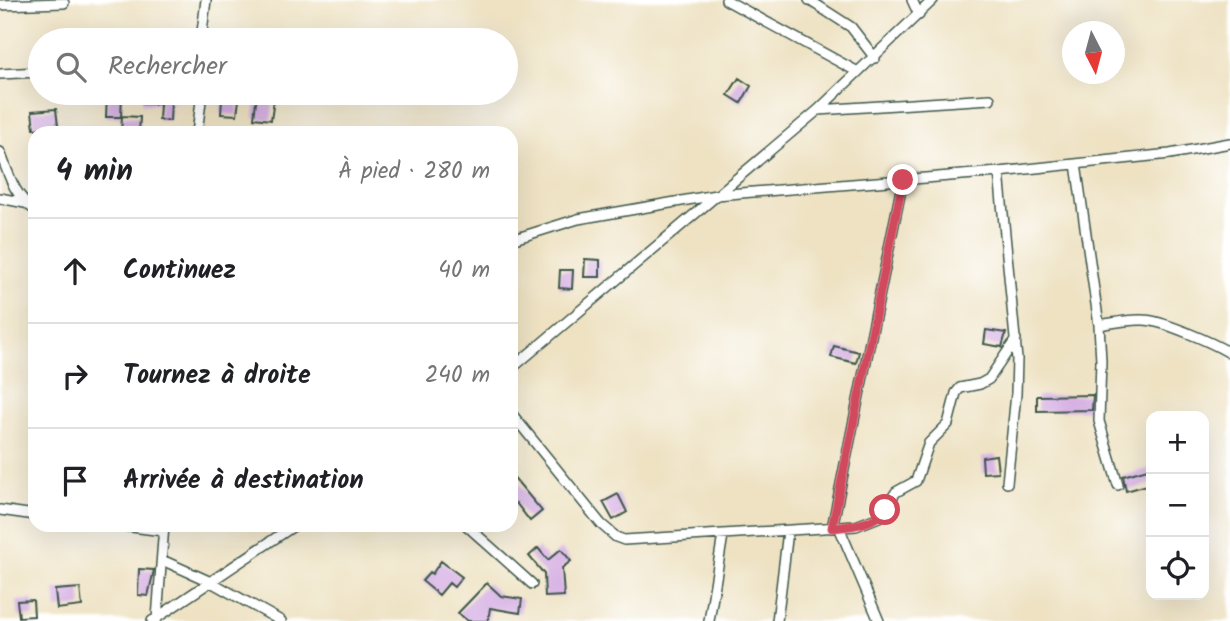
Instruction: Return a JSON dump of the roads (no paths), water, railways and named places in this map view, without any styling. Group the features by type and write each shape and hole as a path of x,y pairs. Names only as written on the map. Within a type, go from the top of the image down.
{"street":[{"path":"202,28 206,0"},
{"path":"726,0 858,72"},
{"path":"809,0 851,27 875,58"},
{"path":"912,0 919,15"},
{"path":"518,363 818,110 933,0"},
{"path":"0,5 64,3"},
{"path":"0,74 28,73"},
{"path":"818,110 990,99"},
{"path":"198,126 200,105"},
{"path":"518,238 578,219 716,195 999,172 1170,154 1230,143"},
{"path":"0,152 16,192 25,203"},
{"path":"1076,164 1099,325 1099,421 1118,485"},
{"path":"999,172 1016,339 1016,394 1007,483"},
{"path":"879,621 836,527 903,180"},
{"path":"0,198 28,205"},
{"path":"1099,325 1143,320 1166,324 1215,344 1230,354"},
{"path":"518,422 601,524 616,537 633,540 856,526 879,516 896,492 916,481 929,443 948,424 956,393 960,388 989,379 1016,339"},
{"path":"0,510 28,514"},
{"path":"777,621 788,531"},
{"path":"155,620 163,532"},
{"path":"155,620 285,532"},
{"path":"474,532 532,584"},
{"path":"709,621 723,535"},
{"path":"162,560 211,582 281,621"}]}
